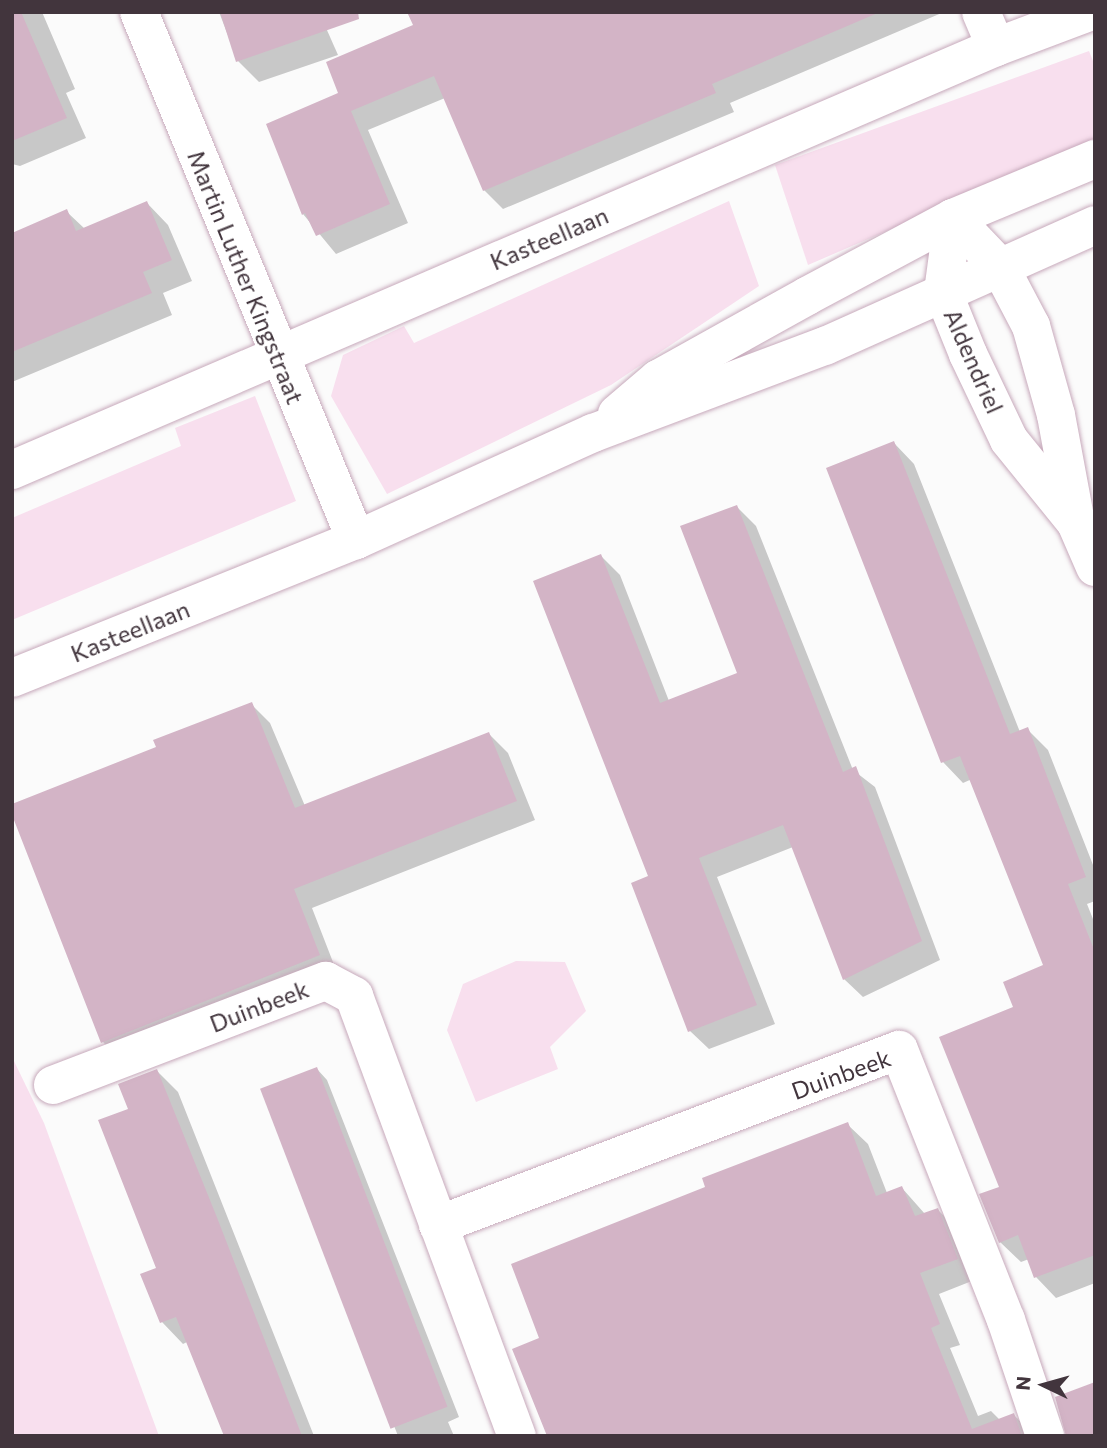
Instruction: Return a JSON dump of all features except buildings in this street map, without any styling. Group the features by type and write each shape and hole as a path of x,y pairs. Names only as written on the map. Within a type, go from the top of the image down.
{"street":[{"name":"Martin Luther Kingstraat","path":"139,12 277,356 356,540"},
{"path":"981,12 996,47"},
{"name":"Kasteellaan","path":"12,470 996,47 1089,12"},
{"name":"Kasteellaan","path":"593,433 658,379 953,218 1095,159"},
{"name":"Aldendriel","path":"953,218 1000,267 1031,326 1056,415 1076,523 1095,568"},
{"name":"Aldendriel","path":"953,218 943,292 1009,440 1076,523"},
{"name":"Kasteellaan","path":"12,678 356,540 593,433 825,346 1095,225"},
{"name":"Duinbeek","path":"53,1085 327,981 354,996 517,1436"},
{"name":"Duinbeek","path":"438,1225 899,1050 1001,1308 1045,1436"}],"shaded area":[{"path":"1089,51 1095,66 1095,141 808,265 775,165"},
{"path":"729,201 759,286 611,385 387,494 331,396 343,355 404,326 414,343"},
{"path":"255,396 296,501 12,620 12,518 181,446 175,428"},
{"path":"516,961 565,962 586,1011 550,1047 558,1069 476,1102 447,1030 463,984"},
{"path":"12,1057 44,1123 159,1436 12,1436"}]}
